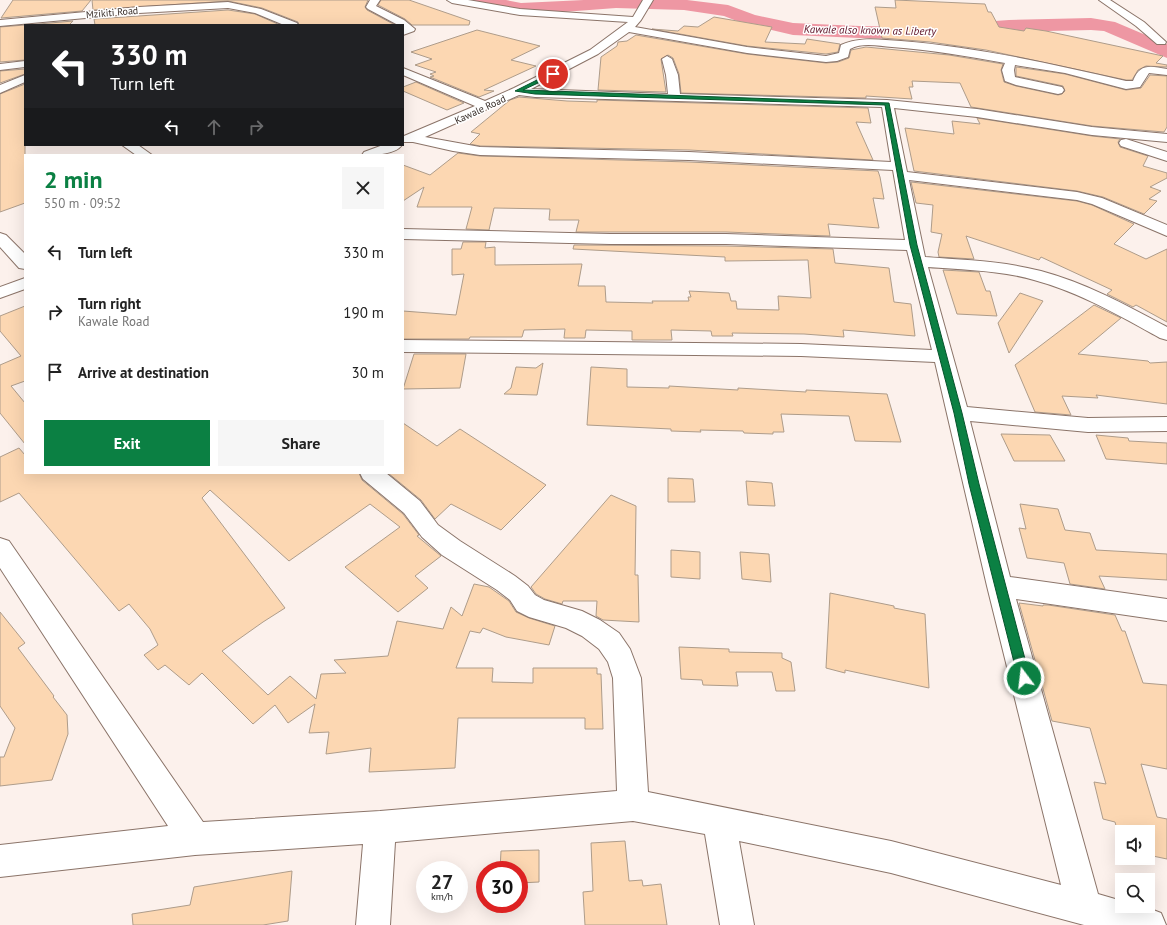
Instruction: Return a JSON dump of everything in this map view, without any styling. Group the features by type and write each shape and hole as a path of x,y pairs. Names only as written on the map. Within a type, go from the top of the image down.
{"street":[{"path":"374,0 371,7 381,14 404,23 410,29 404,32"},
{"path":"452,0 520,12 636,20"},
{"path":"1104,0 1140,24 1161,42"},
{"name":"Kawale Road","path":"408,140 486,106 588,56 624,32 636,20 646,4"},
{"name":"Mzikiti Road","path":"0,23 75,11 236,5 258,11 290,24"},
{"path":"167,19 196,6"},
{"path":"605,33 624,32 694,39 747,50 826,59 837,58 844,55 845,47 853,43 869,42 935,47 1065,70 1126,85 1136,85 1140,82 1140,74 1143,71 1149,70 1167,72"},
{"path":"667,58 672,75 674,97"},
{"path":"1011,61 1008,70 1009,79 1016,82 1058,90"},
{"path":"0,67 24,64"},
{"path":"404,71 486,106"},
{"path":"0,90 24,79"},
{"path":"518,91 535,93 887,104 977,112 1092,131 1167,138"},
{"path":"887,104 916,253 958,413 1000,586 1084,907"},
{"path":"1092,131 1167,157"},
{"path":"408,140 480,151 689,156 899,170 1077,196 1097,201 1167,231"},
{"path":"131,146 143,154"},
{"path":"367,152 391,146"},
{"path":"404,234 610,239 726,239 916,253 1036,275 1062,283 1116,306 1167,334"},
{"path":"0,238 24,263"},
{"path":"0,293 24,284"},
{"path":"404,346 801,350 942,356"},
{"path":"958,413 1088,425 1167,424"},
{"path":"372,474 412,507 430,531 451,548 506,583 519,593 526,603 538,609 573,619 591,628 609,641 620,658 627,678 633,805"},
{"path":"0,548 195,839"},
{"path":"1000,586 1167,610"},
{"path":"0,861 195,839 380,827 633,805 892,857 1149,925"},
{"path":"718,821 737,925"},
{"path":"373,925 380,827"}],"building":[{"path":"13,0 91,0 82,11 1,18"},
{"path":"92,0 368,0 365,7 367,10 393,24 299,24 298,22 262,8 228,1 93,10"},
{"path":"381,0 409,0 470,21 469,25 412,25 405,19 378,5"},
{"path":"895,0 985,4 988,12 991,12 999,27 1024,31 1026,28 1046,31 1163,56 1156,63 1167,65 1167,67 1146,66 1138,70 1132,80 1126,80 986,50 930,42 882,38 875,7 896,8"},
{"path":"228,10 255,14 278,24 95,24 94,19"},
{"path":"714,17 772,27 765,42 805,44 807,39 840,44 838,52 826,54 747,46 652,29 678,31 684,26 698,27"},
{"path":"73,21 70,24 38,24"},
{"path":"24,25 24,60 0,62 0,27"},
{"path":"477,30 540,46 511,60 536,66 484,90 494,91 479,97 430,77 434,76 430,74 436,72 415,65 432,59 411,52"},
{"path":"636,35 747,54 826,63 838,62 849,58 851,50 866,47 949,55 1003,64 1001,70 1004,82 1058,95 1065,91 1063,86 1016,76 1016,67 1065,74 1126,90 1141,88 1150,75 1167,76 1167,127 1164,132 1092,126 971,107 960,83 912,81 913,87 909,87 912,99 866,96 866,98 681,93 679,74 673,58 668,55 661,59 666,92 598,90 601,57 617,46 618,42 627,41"},
{"path":"24,69 24,74 0,83 0,71"},
{"path":"416,82 464,103 447,110 404,91 404,87"},
{"path":"24,84 24,203 0,212 0,94"},
{"path":"519,97 597,102 597,100 868,108 871,123 856,122 873,160 689,150 480,146 470,144 480,134 471,132 510,100"},
{"path":"977,118 1120,139 1118,142 1120,147 1148,156 1143,166 1167,173 1167,178 1150,187 1161,191 1149,199 1157,201 1144,214 1103,197 1077,191 914,171 905,128 954,134 952,121 980,124"},
{"path":"458,153 480,156 689,162 878,171 884,199 873,198 879,228 828,224 830,236 726,232 576,232 579,220 549,220 550,209 494,208 489,230 466,229 472,207 417,207 424,187 404,200 404,165 430,175"},
{"path":"911,182 1077,201 1092,205 1134,224 1114,244 1146,259 1167,249 1167,322 1136,305 1133,307 1107,294 1112,290 1041,257 1039,260 966,236 974,259 939,257 938,252 942,234 931,232 933,205 916,203"},
{"path":"463,242 486,242 485,248 495,247 495,265 582,264 578,286 605,286 606,302 653,303 652,301 689,301 688,297 691,297 689,291 729,293 731,301 736,301 737,309 779,310 778,296 811,298 808,260 725,261 725,257 573,249 574,245 726,246 833,249 835,263 889,268 894,302 911,304 915,336 843,330 844,337 804,334 732,333 733,336 712,336 711,331 671,330 672,340 632,340 632,331 586,330 585,338 564,338 565,329 524,330 522,337 404,339 404,311 456,315 464,274 452,275 452,249 461,249"},
{"path":"943,270 979,272 986,291 990,291 997,316 957,314"},
{"path":"1020,293 1043,301 1009,353 998,323"},
{"path":"1094,305 1121,318 1078,354 1148,361 1150,363 1167,362 1167,404 1096,395 1098,398 1062,396 1071,415 1035,412 1015,365"},
{"path":"24,306 24,381 11,386 24,402 24,443 0,413 0,365 21,356 0,331 0,316"},
{"path":"414,354 466,354 460,388 404,389"},
{"path":"543,363 537,395 504,394 511,388 516,367 536,368"},
{"path":"591,367 627,369 627,387 669,388 669,386 738,390 738,388 806,392 806,390 887,394 901,442 855,441 849,416 781,414 784,432 773,432 773,434 744,433 743,431 671,431 671,429 587,425"},
{"path":"404,424 437,446 460,429 546,485 501,530 451,504 435,519 421,500 389,474 404,474"},
{"path":"1001,434 1050,435 1065,461 1014,461"},
{"path":"1096,435 1128,438 1129,441 1167,443 1167,464 1106,459"},
{"path":"19,448 24,454 24,474 359,474 362,480 403,514 419,535 417,536 441,556 415,576 428,588 398,612 345,567 400,527 370,504 289,561 210,490 202,498 285,608 222,651 268,695 290,676 316,699 321,674 346,673 334,660 388,656 397,621 443,629 451,607 462,616 474,584 489,587 509,601 516,612 529,618 555,626 549,645 506,637 483,628 480,633 470,631 456,668 493,668 492,682 533,683 533,668 597,668 597,674 601,674 603,729 585,729 585,718 458,718 455,768 369,772 371,748 326,754 329,732 309,733 315,704 288,723 275,705 253,724 202,673 189,685 165,665 158,670 144,655 158,645 150,629 129,604 119,611 19,493 0,502 0,457"},
{"path":"668,478 693,479 695,502 668,502"},
{"path":"746,481 772,483 775,506 748,505"},
{"path":"611,495 636,506 635,575 638,575 639,622 603,620 596,616 597,601 563,601 562,604 545,599 536,594 531,587"},
{"path":"1020,504 1058,509 1065,530 1090,533 1096,550 1167,554 1167,580 1099,576 1105,589 1070,584 1064,563 1027,558 1019,528 1026,529"},
{"path":"671,550 700,552 700,579 671,577"},
{"path":"740,552 769,554 771,582 742,579"},
{"path":"830,593 925,614 929,688 845,670 845,673 826,668"},
{"path":"1019,603 1043,606 1048,605 1115,615 1122,631 1125,631 1143,683 1167,685 1167,769 1141,764 1157,817 1167,819 1167,859 1155,856 1155,825 1116,825 1115,822 1103,819 1094,782 1106,784 1090,728 1052,721"},
{"path":"0,612 25,643 18,648 67,715 68,734 52,780 0,786 0,757 4,757 15,728 0,706"},
{"path":"679,647 729,649 729,652 782,653 782,658 791,662 795,691 776,691 772,672 736,672 738,686 703,685 702,680 681,679"},
{"path":"625,841 629,881 642,880 643,886 661,884 667,925 585,925 583,892 593,891 591,843"},
{"path":"539,850 539,882 528,883 528,861 500,861 501,851"},
{"path":"292,871 288,921 263,925 133,925 132,914 190,905 194,887"}],"waterway":[{"name":"Kawale also known as Liberty","path":"475,0 521,8 563,7 616,3 684,5 728,11 749,19 793,29 859,32 913,33 1009,26 1091,24 1108,26 1167,52"}],"route":[{"path":"553,74 518,91 535,93 887,104 914,245 958,413 974,484 1024,678"}]}
